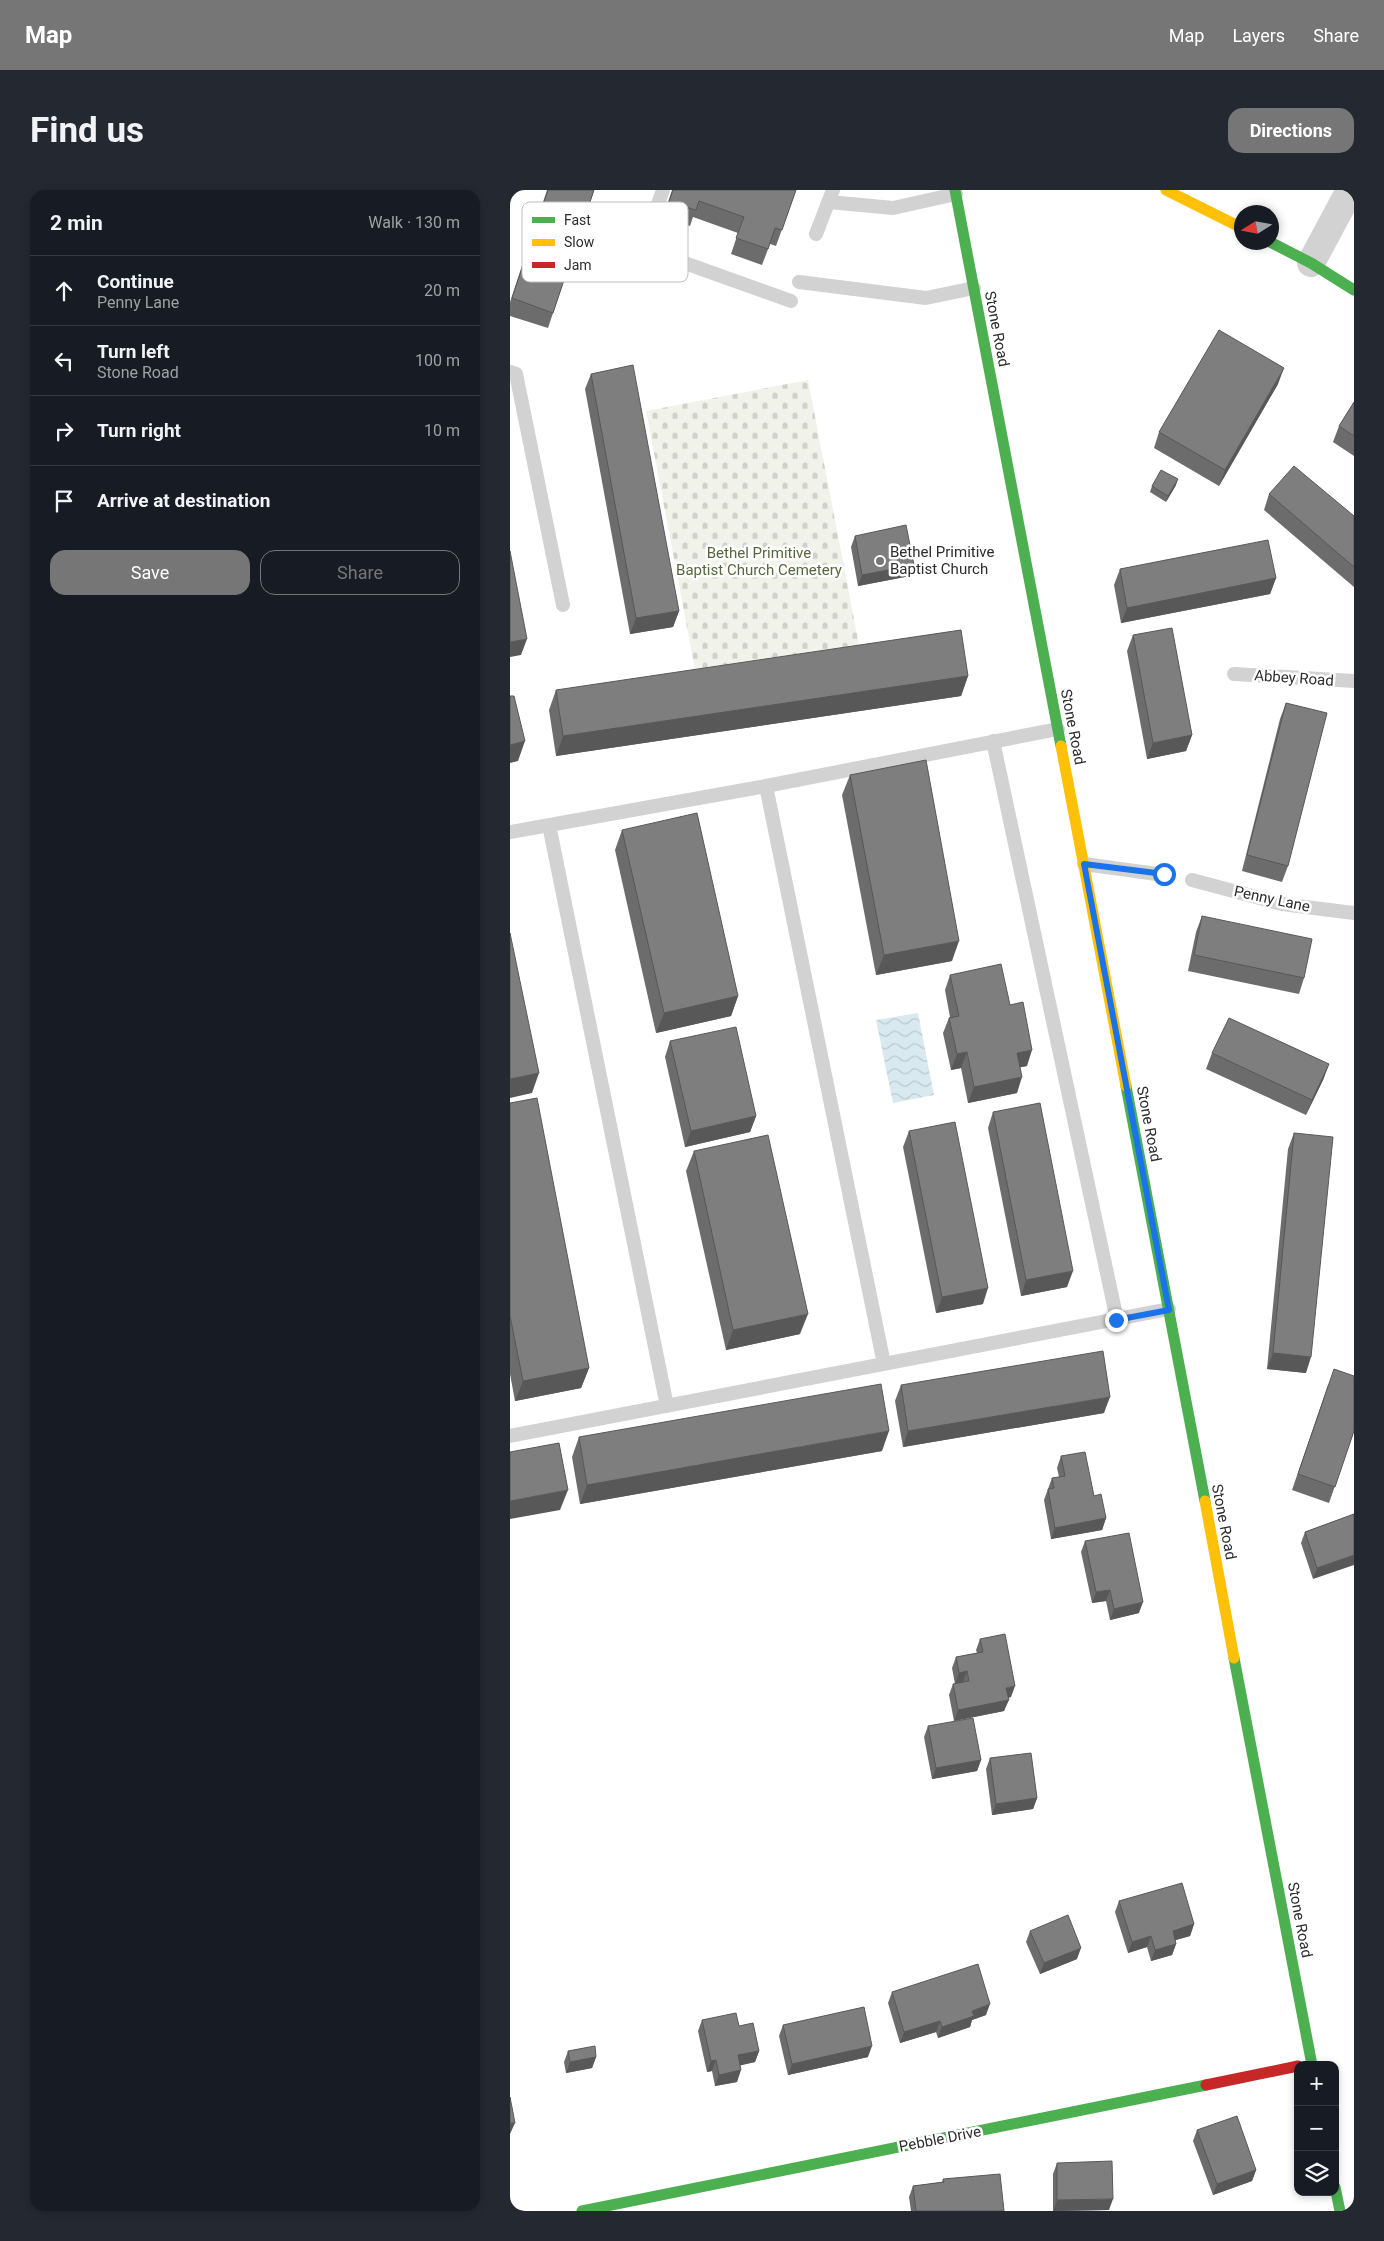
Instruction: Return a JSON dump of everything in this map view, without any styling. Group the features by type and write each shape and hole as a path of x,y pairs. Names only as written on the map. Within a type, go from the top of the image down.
{"street":[{"path":"1166,190 1234,224"},
{"path":"1311,263 1350,190"},
{"name":"Stone Road","path":"956,192 1169,1310 1306,2061"},
{"path":"1279,247 1311,263 1354,290"},
{"name":"Pebble Drive","path":"582,2211 1294,2068"},
{"path":"1337,2196 1340,2211"}],"lane":[{"path":"659,202 663,190"},
{"path":"816,234 831,196 893,208 956,192"},
{"path":"688,264 791,301"},
{"path":"799,282 926,298 974,288"},
{"path":"510,372 516,374 563,605"},
{"name":"Abbey Road","path":"1234,674 1354,681"},
{"path":"510,832 766,786 1058,728"},
{"path":"993,741 1116,1320"},
{"path":"766,786 884,1364"},
{"path":"549,825 667,1406"},
{"path":"1084,864 1164,874"},
{"name":"Penny Lane","path":"1192,880 1282,904 1354,913"},
{"path":"510,1436 1169,1310"}],"green space":[{"name":"Bethel Primitive Baptist Church Cemetery","path":"808,380 860,650 697,680 646,411"}],"water":[{"path":"918,1013 934,1095 893,1103 876,1020"}],"building":[{"path":"548,190 594,190 590,202 544,202"},
{"path":"673,190 796,190 782,230 775,228 768,249 736,238 744,217 699,201 696,210 688,208 688,202 669,202"},
{"path":"522,268 522,282 563,282 553,313 512,298"},
{"path":"1219,330 1284,368 1225,470 1159,432"},
{"path":"633,365 679,611 636,618 591,374"},
{"path":"1354,402 1354,436 1339,426"},
{"path":"1294,466 1354,516 1354,567 1269,494"},
{"path":"1161,470 1178,479 1168,496 1152,486"},
{"name":"Bethel Primitive Baptist Church","path":"906,525 914,565 862,575 855,536"},
{"path":"1268,540 1276,578 1127,608 1120,569"},
{"path":"510,551 527,639 510,642"},
{"path":"1172,628 1192,735 1153,743 1133,635"},
{"path":"961,630 968,676 563,736 556,690"},
{"path":"510,696 514,696 525,741 510,745"},
{"path":"1286,703 1327,713 1288,866 1247,855"},
{"path":"926,760 959,941 884,955 850,775"},
{"path":"697,813 738,996 664,1013 622,830"},
{"path":"1202,916 1312,939 1304,978 1194,955"},
{"path":"510,933 539,1073 510,1079"},
{"path":"1001,964 1010,1005 1023,1002 1032,1050 1017,1053 1022,1077 974,1087 967,1052 957,1054 949,1018 959,1016 950,975"},
{"path":"1229,1018 1329,1064 1312,1100 1212,1053"},
{"path":"736,1027 756,1116 691,1131 670,1041"},
{"path":"537,1098 589,1368 523,1381 510,1316 510,1103"},
{"path":"1040,1103 1073,1271 1026,1280 993,1112"},
{"path":"955,1122 988,1288 942,1297 909,1131"},
{"path":"1294,1133 1333,1137 1311,1357 1273,1353"},
{"path":"768,1135 808,1314 733,1330 694,1151"},
{"path":"1103,1351 1110,1397 908,1431 901,1385"},
{"path":"1334,1369 1354,1376 1354,1431 1335,1487 1298,1474"},
{"path":"881,1384 889,1431 587,1485 579,1437"},
{"path":"559,1443 568,1490 510,1501 510,1452"},
{"path":"1085,1452 1094,1496 1101,1494 1106,1518 1055,1528 1048,1489 1054,1488 1052,1478 1065,1476 1061,1456"},
{"path":"1354,1514 1354,1555 1317,1568 1305,1532"},
{"path":"1129,1533 1143,1602 1114,1609 1110,1590 1096,1592 1085,1541"},
{"path":"1005,1634 1015,1686 1006,1688 1009,1700 958,1710 953,1684 969,1681 967,1671 959,1673 956,1657 983,1652 980,1639"},
{"path":"973,1718 981,1760 936,1768 928,1726"},
{"path":"1031,1753 1037,1798 996,1804 990,1758"},
{"path":"1182,1883 1194,1924 1173,1931 1176,1944 1155,1950 1151,1936 1132,1942 1119,1901"},
{"path":"1068,1915 1081,1948 1044,1963 1030,1931"},
{"path":"978,1964 990,2004 972,2011 974,2016 942,2027 940,2021 904,2032 892,1992"},
{"path":"864,2007 872,2046 792,2064 783,2025"},
{"path":"736,2013 739,2026 753,2023 759,2051 738,2055 741,2070 719,2075 716,2060 711,2061 702,2020"},
{"path":"595,2046 596,2057 570,2062 568,2051"},
{"path":"510,2097 515,2123 510,2123"},
{"path":"1237,2116 1256,2170 1217,2184 1197,2130"},
{"path":"1112,2161 1113,2199 1057,2200 1057,2163"},
{"path":"1000,2174 1004,2211 916,2211 913,2186 944,2182 943,2179"}],"traffic: fast":[{"path":"955,190 1061,746"},
{"path":"1279,247 1311,263 1354,290"},
{"path":"1126,1086 1205,1501"},
{"path":"1234,1658 1311,2061"},
{"path":"582,2211 1206,2085"},
{"path":"1337,2196 1340,2211"}],"traffic: slow":[{"path":"1166,190 1234,224"},
{"path":"1061,746 1126,1086"},
{"path":"1205,1501 1234,1658"}],"traffic: jam":[{"path":"1206,2085 1294,2067"}],"place":[{"name":"Bethel Primitive Baptist Church","path":"880,561"}],"route":[{"path":"1116,1320 1169,1310 1084,864 1164,874"}]}
